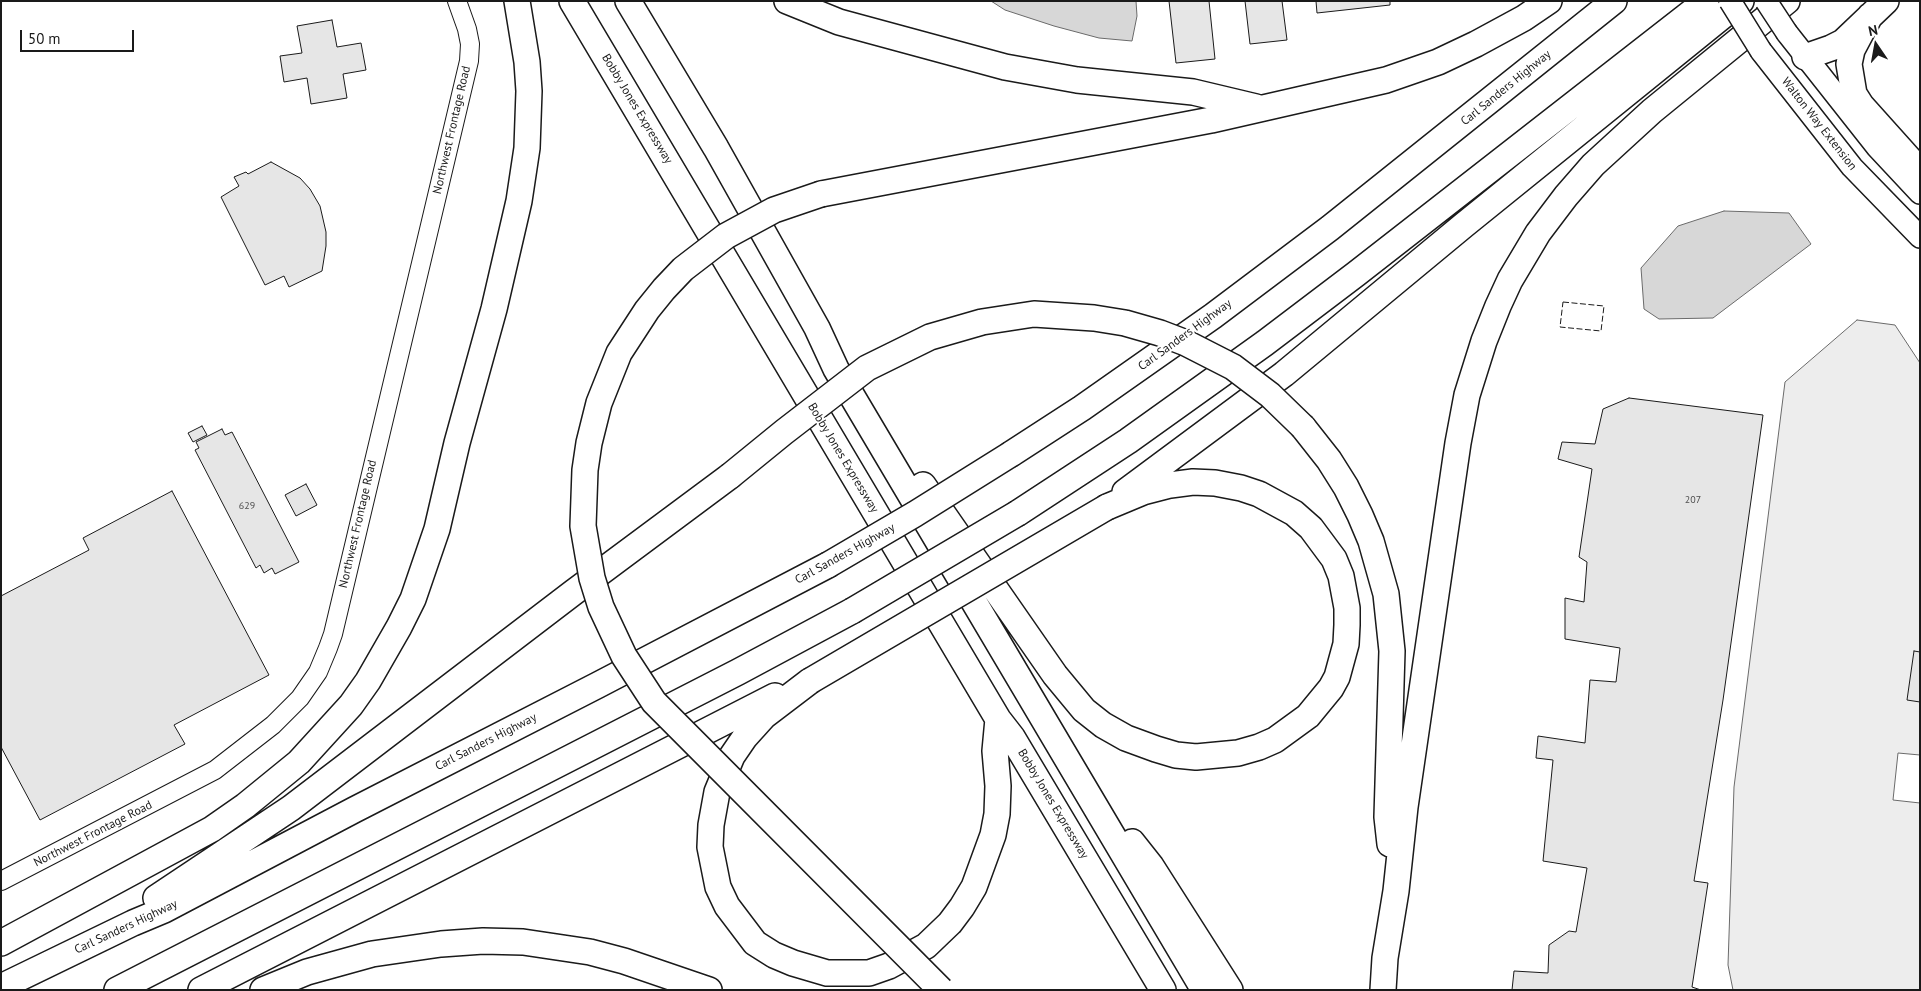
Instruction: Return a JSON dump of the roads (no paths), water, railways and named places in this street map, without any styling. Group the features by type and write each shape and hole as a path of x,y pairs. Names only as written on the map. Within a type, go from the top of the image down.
{"highway":[{"path":"1,943 212,829 245,806 299,762 344,712 368,681 399,627 412,599 437,529 494,309 519,201 527,148 529,91 527,62 517,1"},
{"name":"Bobby Jones Expressway","path":"572,1 998,719 1012,737 1163,990"},
{"path":"628,1 716,148 817,328 836,369 1204,990"},
{"path":"787,1 839,22 1005,67 1077,80 1193,92 1263,109"},
{"path":"941,990 688,738 654,702 624,656 601,606 592,578 583,526 584,470 589,443 599,403 618,353 647,310 683,269 726,236 774,210 822,194 1263,109 1386,80 1438,62 1524,18 1549,1"},
{"name":"Carl Sanders Highway","path":"1,986 164,910 828,565 915,514 1082,408 1214,316 1330,228 1614,1"},
{"path":"117,990 738,672 852,611 1018,513 1128,441 1265,343 1706,1"},
{"path":"1107,507 1136,482 1284,374 1464,225 1741,1"},
{"path":"1383,990 1385,958 1396,892 1405,807 1458,443 1467,395 1484,341 1498,306 1510,280 1538,233 1593,165 1652,110 1787,1"},
{"path":"1805,57 1843,42 1878,9"},
{"path":"1878,9 1852,50 1849,64 1854,94 1861,105 1920,171"},
{"path":"133,923 158,896 234,848 291,808 730,476 867,368 930,337 982,322 1034,314 1094,318 1125,323 1186,343 1233,368 1270,395 1303,427 1329,460 1350,494 1371,541 1386,594 1392,651 1387,817 1396,892"},
{"path":"817,328 845,362 923,486 1055,675 1084,710 1103,725 1126,738 1176,755 1215,756 1259,747 1275,740 1308,716 1331,688 1337,677 1346,644 1347,608 1341,576 1334,559 1311,528 1294,513 1265,496 1241,488 1215,483 1193,482 1170,485 1143,492 1107,507 810,681 764,716 745,737 732,756 717,792 711,824 710,847 718,887 731,913 755,943 774,955 793,963 827,973 869,973 889,966 926,946 950,923 962,907 974,887 993,835 997,814 998,786 995,751 998,719"},
{"path":"200,990 794,686 810,681"},
{"path":"1067,759 1151,866 1230,990"},
{"path":"1107,896 1152,990"},
{"path":"263,990 307,972 372,954 441,944 483,941 522,942 590,952 624,961 709,990"}],"main road":[{"name":"Walton Way Extension","path":"1730,1 1764,54 1852,167 1920,237"},
{"path":"1766,1 1805,57 1877,147 1920,193"},
{"path":"1764,54 1794,59 1805,57"}],"street":[{"name":"Northwest Frontage Road","path":"1,881 216,770 274,725 300,698 318,672 332,634 469,61 470,44 457,1"}]}
